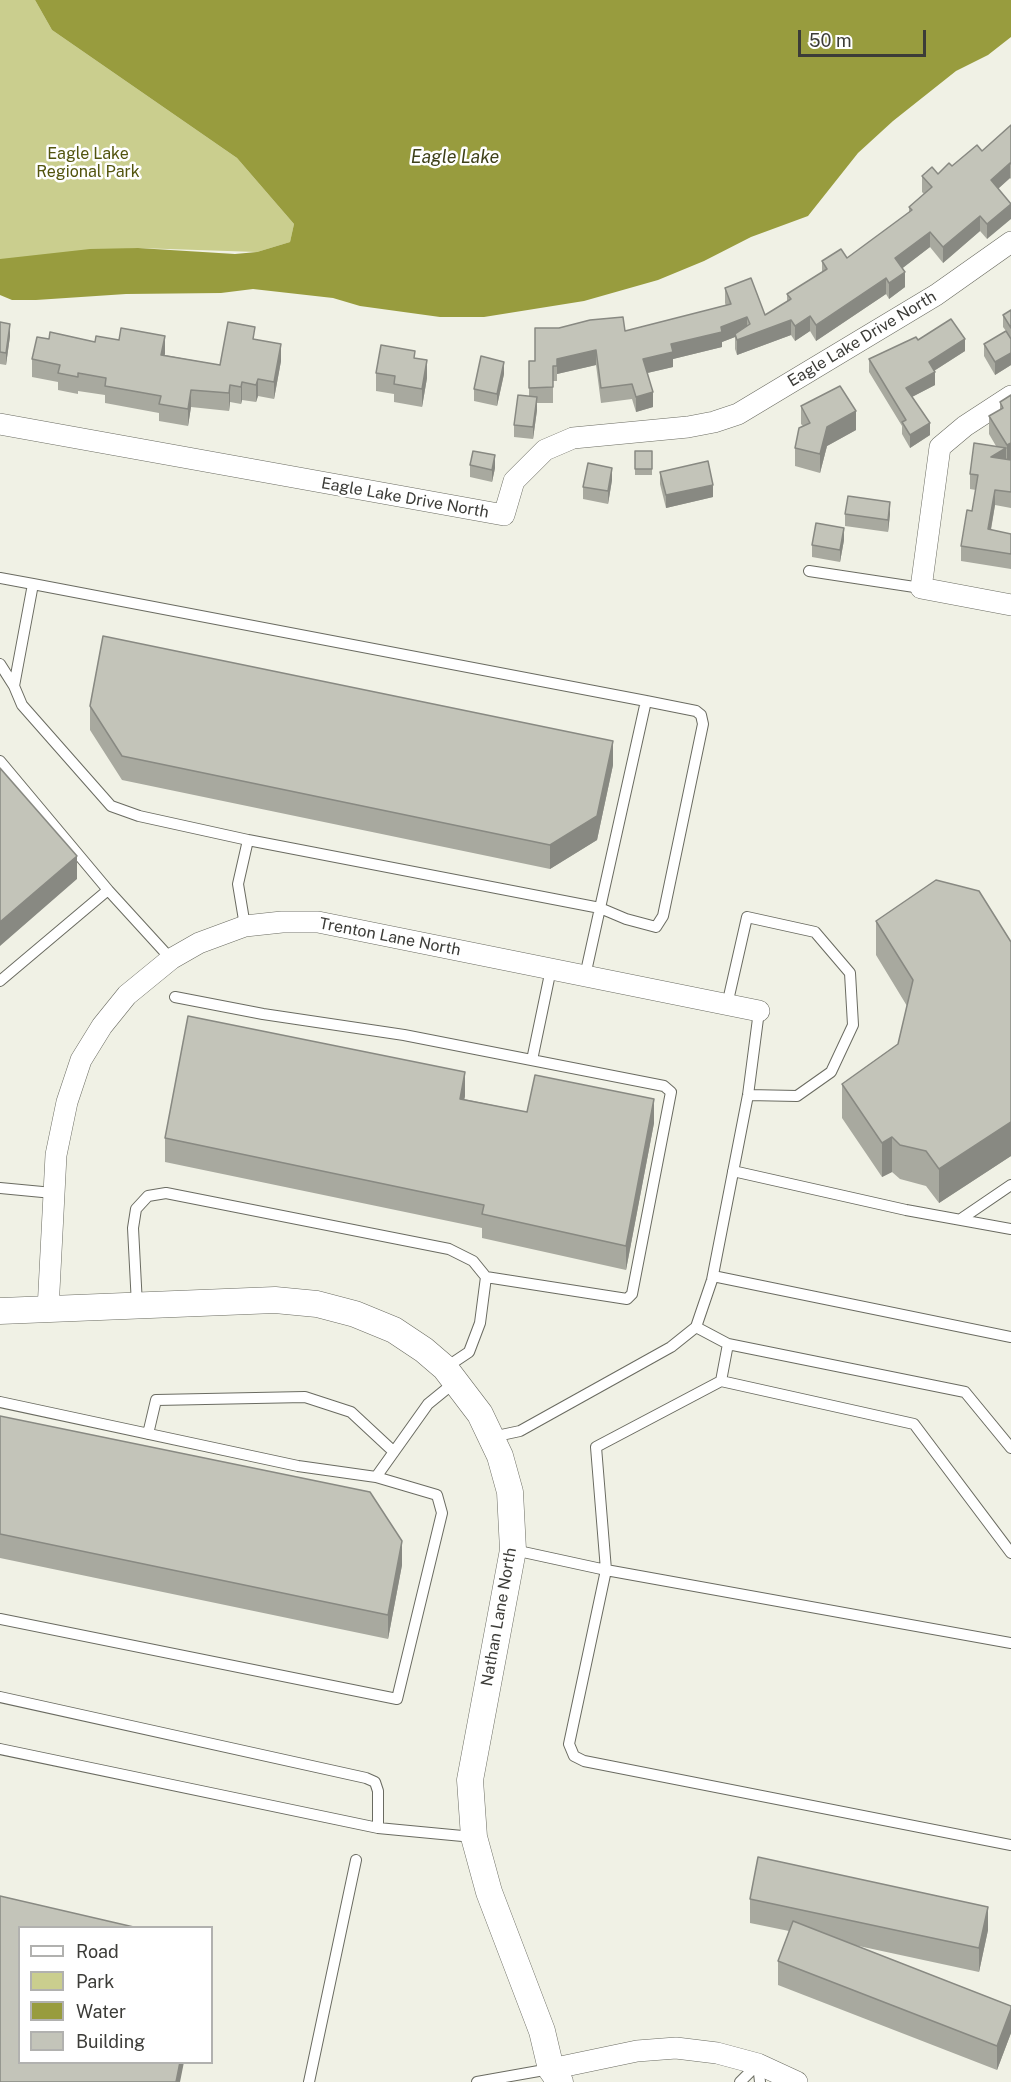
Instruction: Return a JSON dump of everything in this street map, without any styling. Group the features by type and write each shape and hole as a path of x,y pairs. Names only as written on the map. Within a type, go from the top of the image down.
{"street":[{"name":"Eagle Lake Drive North","path":"0,424 504,515 514,481 545,450 573,438 688,427 738,414 936,295 1011,242"},
{"path":"1011,396 965,426 940,447 921,588 1011,605"},
{"name":"Trenton Lane North","path":"48,1310 56,1155 67,1102 81,1060 102,1026 127,995 171,960 199,943 245,926 282,922 318,922 759,1011"},
{"name":"Nathan Lane North","path":"48,1310 275,1300 317,1304 355,1314 394,1330 424,1350 450,1375 480,1414 492,1437 510,1492 513,1550 470,1780 474,1837 489,1892 542,2031 553,2078"},
{"path":"0,1311 48,1310"},
{"path":"553,2078 637,2051 676,2048 717,2053 759,2073 797,2082"}],"lane":[{"path":"809,571 921,588"},
{"path":"0,578 696,711 701,715 703,724 663,916 656,927 626,919 600,908 248,840 139,816 111,806 22,705 14,686 0,664"},
{"path":"14,686 33,584"},
{"path":"585,976 646,701"},
{"path":"0,761 108,890 171,960"},
{"path":"245,926 238,884 248,840"},
{"path":"0,981 108,890"},
{"path":"727,1005 747,917 814,932 850,973 853,1025 831,1072 797,1096 748,1095"},
{"path":"532,1060 551,969"},
{"path":"137,1306 133,1228 135,1209 148,1196 166,1193 449,1249 473,1261 486,1277 627,1299 633,1294 671,1092 664,1086 404,1035 263,1014 175,997"},
{"path":"492,1437 520,1431 671,1347 696,1327 713,1276 748,1095 759,1011"},
{"path":"733,1172 1011,1228"},
{"path":"961,1219 1011,1185"},
{"path":"0,1188 53,1193"},
{"path":"713,1276 1011,1337"},
{"path":"376,1477 428,1404 469,1352 480,1323 486,1277"},
{"path":"696,1327 728,1344 966,1392 1011,1448"},
{"path":"721,1381 728,1344"},
{"path":"1011,1553 914,1424 721,1381 596,1447 606,1570 569,1744 574,1756 596,1763 1011,1845"},
{"path":"148,1434 156,1400 305,1397 351,1412 394,1452"},
{"path":"0,1402 298,1466 376,1477 437,1495 442,1513 398,1699 0,1619"},
{"path":"513,1550 606,1570 1011,1643"},
{"path":"0,1697 366,1778 375,1782 378,1791 378,1828"},
{"path":"0,1749 378,1828 474,1837"},
{"path":"309,2082 356,1860"},
{"path":"740,2082 759,2073"},
{"path":"477,2082 553,2078"}],"green space":[{"name":"Eagle Lake Regional Park","path":"0,0 35,0 52,30 237,158 294,224 290,242 257,252 138,248 0,261"}],"water":[{"name":"Eagle Lake","path":"35,0 1011,0 1011,37 988,55 956,71 893,121 858,153 808,216 751,237 704,261 658,280 584,301 484,317 440,317 360,306 333,298 253,289 221,293 126,294 36,300 12,300 0,295 0,259 90,249 138,248 235,254 257,252 290,242 294,224 237,158 52,30"}],"building":[{"path":"1011,125 1011,164 991,180 1011,204 987,224 980,216 943,247 930,232 895,258 905,272 889,283 886,278 816,325 810,316 795,326 791,320 737,340 735,334 750,324 747,317 721,327 722,332 671,344 673,352 643,359 653,392 636,397 632,384 601,388 596,350 557,359 557,366 553,366 553,387 529,388 529,361 535,361 535,328 559,328 590,320 623,317 625,331 731,304 725,288 751,278 765,315 791,299 787,294 827,269 822,261 841,249 847,258 912,210 909,207 932,187 922,176 932,167 938,174 949,163 952,166 977,145 982,151"},
{"path":"1011,310 1011,328 1003,315"},
{"path":"951,319 965,339 929,362 935,372 906,388 930,423 910,435 902,422 906,420 869,359 916,337 918,340"},
{"path":"0,322 10,324 6,353 0,352"},
{"path":"228,322 255,327 253,339 281,344 274,382 258,379 256,385 242,382 241,387 230,385 229,393 191,390 188,409 159,404 161,396 105,386 106,378 78,373 78,377 58,373 60,365 32,359 37,337 49,339 50,332 95,342 96,336 119,340 121,328 165,336 161,355 220,365"},
{"path":"1006,331 1011,339 1011,353 995,362 984,344"},
{"path":"381,345 415,351 414,358 427,360 422,389 394,384 395,376 376,373"},
{"path":"481,356 504,362 497,394 474,389"},
{"path":"840,386 856,411 827,427 820,454 795,448 799,428 810,423 801,406"},
{"path":"518,395 537,397 533,427 514,425"},
{"path":"1011,395 1011,443 1007,445 989,416 1003,408 1000,402"},
{"path":"974,443 1006,448 991,457 1011,460 1011,492 995,490 988,529 1011,534 1011,554 961,546 967,510 972,511 978,475 970,474"},
{"path":"473,451 495,455 492,470 470,465"},
{"path":"635,451 652,451 652,469 635,469"},
{"path":"708,461 713,485 666,495 660,472"},
{"path":"588,463 612,468 608,491 583,487"},
{"path":"848,496 890,502 888,520 845,514"},
{"path":"816,523 844,528 840,550 812,545"},
{"path":"103,636 613,741 597,816 550,845 122,756 90,706"},
{"path":"0,768 77,856 0,922"},
{"path":"936,880 979,891 1011,942 1011,1122 939,1169 926,1151 900,1145 892,1137 882,1143 842,1084 898,1044 913,980 876,921"},
{"path":"188,1016 465,1072 460,1099 527,1112 535,1075 654,1099 626,1246 482,1214 484,1205 165,1138"},
{"path":"0,1416 370,1492 402,1541 388,1615 0,1534"},
{"path":"758,1857 988,1907 979,1948 750,1899"},
{"path":"0,1896 129,1926 18,1926 18,2064 180,2064 176,2082 0,2082"},
{"path":"793,1921 1011,2006 997,2046 778,1961"}]}
